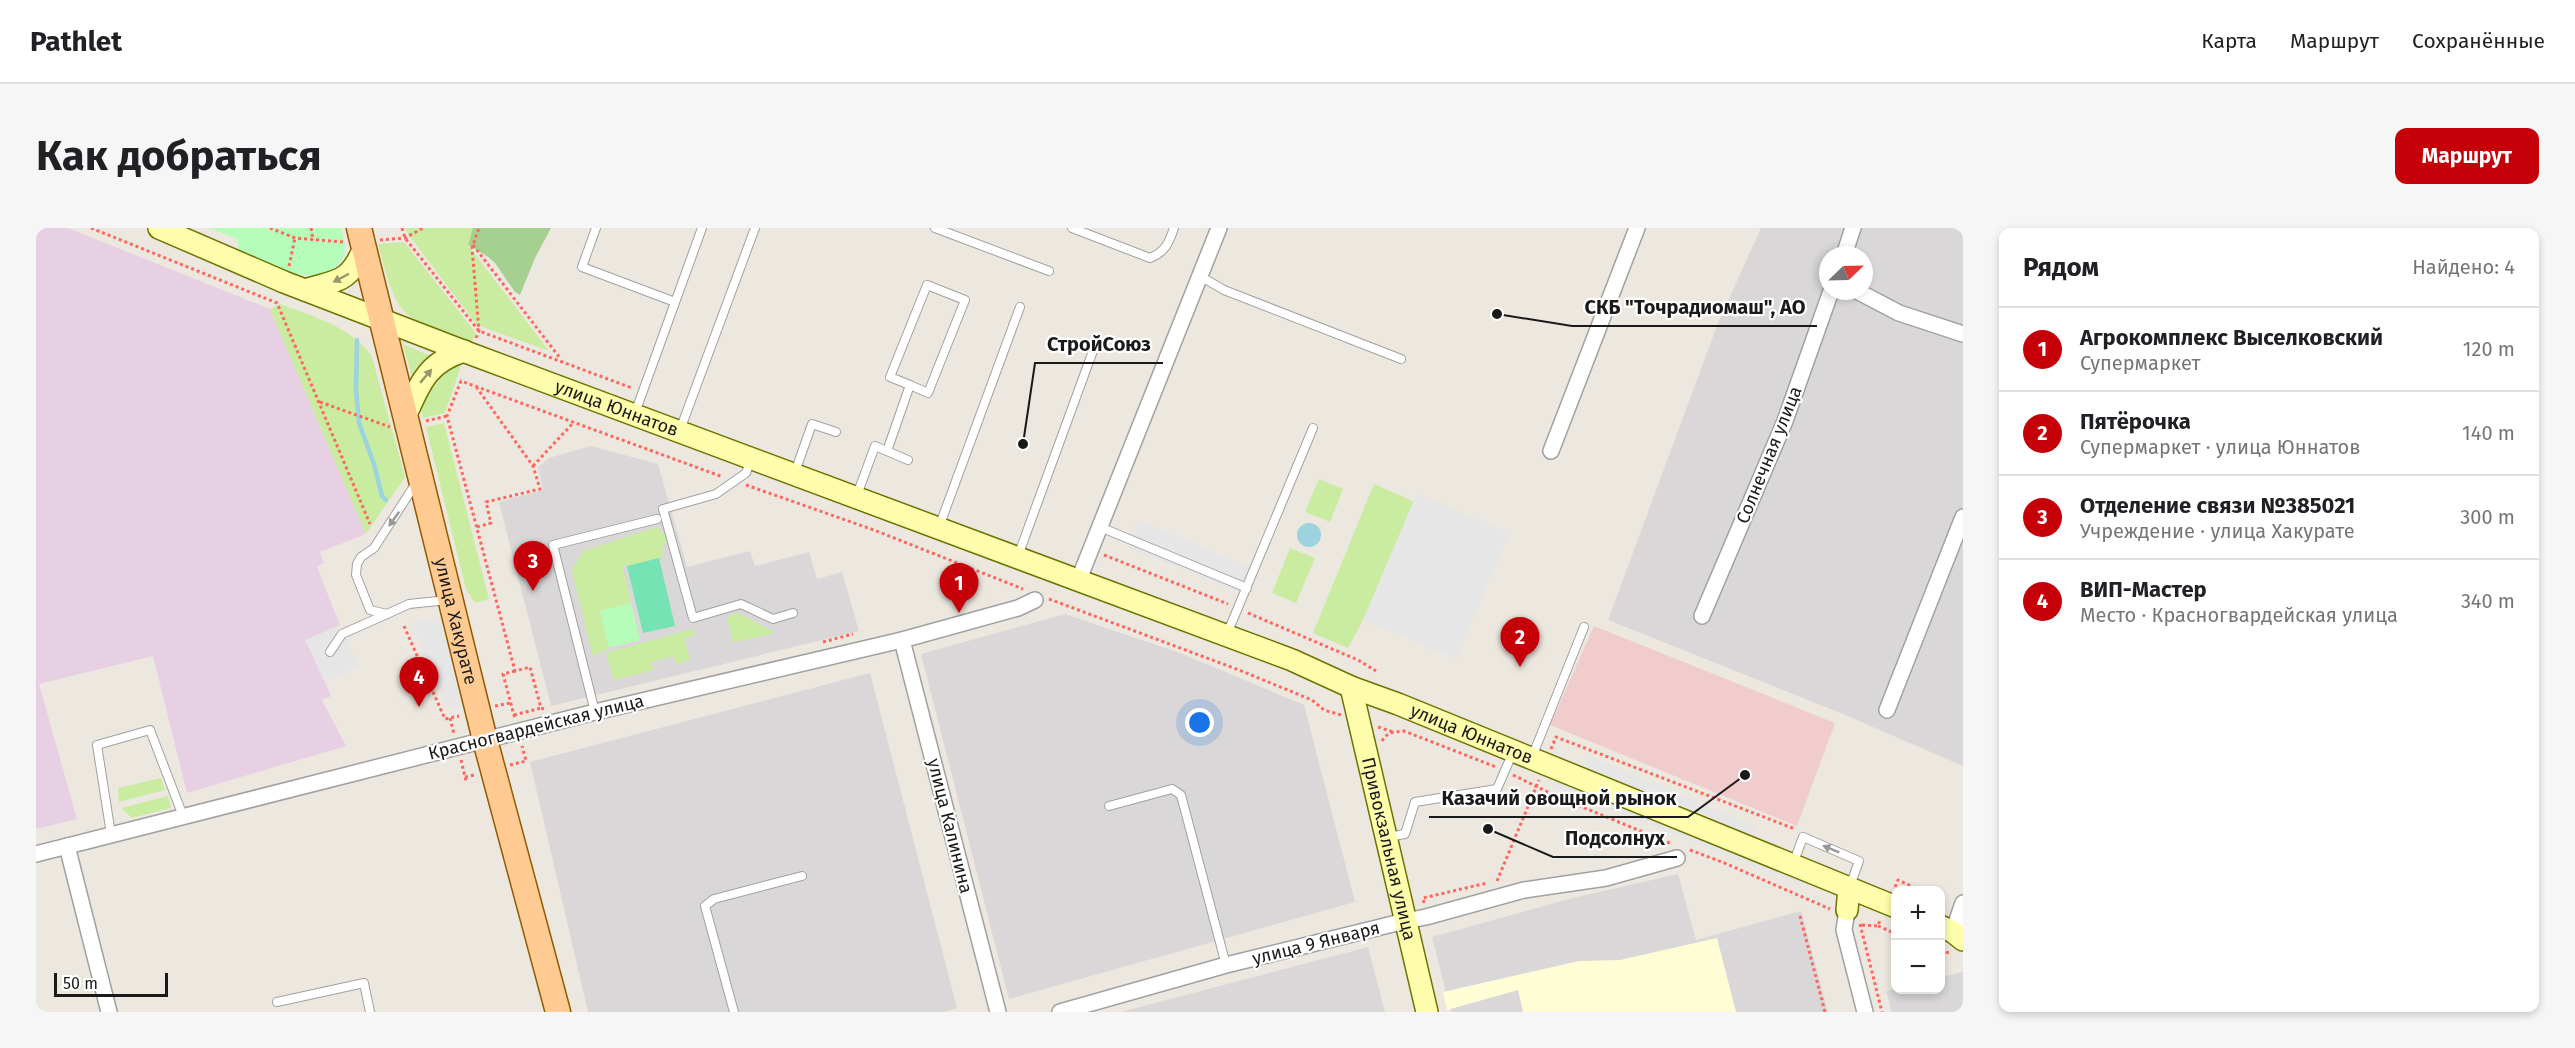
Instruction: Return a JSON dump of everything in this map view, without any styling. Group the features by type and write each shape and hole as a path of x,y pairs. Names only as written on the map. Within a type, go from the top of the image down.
{"main road":[{"name":"улица Юннатов","path":"159,228 284,282 382,320 1292,660 1351,687 1891,905"},
{"path":"305,290 336,281 350,273 358,240"},
{"name":"улица Хакурате","path":"358,240 382,320 485,740 558,1012"},
{"path":"405,417 423,377 440,363 464,351"},
{"name":"Привокзальная улица","path":"1351,687 1386,837 1416,919 1427,1012"},
{"path":"1846,913 1849,888"}],"street":[{"path":"1079,579 1219,228"},
{"path":"1551,451 1637,228"},
{"path":"1847,246 1853,228"},
{"path":"1873,299 1899,313 1963,334"},
{"name":"Солнечная улица","path":"1702,616 1785,421 1828,300"},
{"path":"1887,710 1963,517"},
{"name":"Красногвардейская улица","path":"36,854 595,712 902,640 1018,608 1033,595"},
{"name":"улица Калинина","path":"902,640 998,1012"},
{"path":"67,846 109,1012"},
{"name":"улица 9 Января","path":"1060,1012 1226,965 1524,890 1606,878 1677,858"},
{"path":"1952,933 1963,903"},
{"path":"1846,913 1844,930 1865,1012"}],"lane":[{"path":"596,228 582,267 675,302"},
{"path":"634,414 702,228"},
{"path":"680,431 755,228"},
{"path":"935,228 1049,271"},
{"path":"1072,228 1150,258 1161,253 1170,242 1174,228"},
{"path":"1200,276 1224,290 1401,358"},
{"path":"927,285 965,300 928,393 910,385 890,377 927,285"},
{"path":"939,527 1020,307"},
{"path":"1018,556 1094,348"},
{"path":"887,451 910,385"},
{"path":"795,473 812,424 836,432"},
{"path":"1227,635 1312,428"},
{"path":"856,496 874,446 909,460"},
{"path":"752,458 746,473 716,494 663,509 693,618 741,604 774,619 793,613"},
{"path":"387,614 370,610 355,569 358,560 374,548 412,492 417,481 417,467"},
{"path":"595,712 553,546 657,519"},
{"path":"1100,527 1247,588"},
{"path":"330,652 342,634 409,604 450,600"},
{"path":"1386,837 1405,834 1415,802 1497,789 1505,771 1530,758 1584,627"},
{"path":"111,834 97,745 150,730 183,816"},
{"path":"1109,806 1172,789 1181,795 1226,965"},
{"path":"1793,864 1803,837 1859,861 1849,888"},
{"path":"734,1012 705,906 714,899 802,876"},
{"path":"278,1002 364,983 370,1012"}],"path":[{"path":"91,228 277,303 370,524"},
{"path":"270,228 295,238 313,240 405,238 423,228"},
{"path":"311,228 313,240"},
{"path":"402,228 405,238 479,331 561,359 643,392"},
{"path":"479,228 473,245 479,331"},
{"path":"284,282 295,238"},
{"path":"473,245 561,359"},
{"path":"514,671 447,416 461,381 874,530 1033,595 1260,679 1312,700 1324,710 1393,732"},
{"path":"476,386 533,466 540,489 486,502 490,523 477,527"},
{"path":"318,402 362,417"},
{"path":"533,466 574,422"},
{"path":"404,626 445,719 510,703"},
{"path":"819,642 853,634"},
{"path":"526,761 503,674 530,667 541,708"},
{"path":"514,715 541,708 547,710"},
{"path":"1380,750 1385,736 1393,732 1404,731 1444,745 1682,848 1846,913 1862,925 1882,1012"},
{"path":"1417,899 1499,880 1536,786 1530,758 1557,737 1800,831"},
{"path":"1416,919 1423,898"},
{"path":"1800,916 1825,1012"},
{"path":"1878,926 1891,931"}],"shaded area":[{"path":"36,228 68,228 270,309 366,534 320,552 324,563 317,567 340,625 306,640 331,696 322,700 346,746 187,793 153,656 39,684 77,819 36,829"},
{"path":"1761,228 1963,228 1963,766 1843,714 1608,620 1718,323"},
{"path":"591,446 658,464 687,567 750,551 755,566 809,552 817,579 842,572 859,631 551,706 499,502 543,490 538,467 549,458"},
{"path":"1417,493 1509,533 1456,659 1363,620"},
{"path":"1138,520 1250,567 1241,593 1128,548"},
{"path":"1065,614 1180,653 1304,705 1355,902 1009,999 921,654"},
{"path":"439,616 463,707 446,706 412,623"},
{"path":"340,625 359,666 325,682 305,640"},
{"path":"1594,626 1835,723 1797,826 1550,725"},
{"path":"870,673 957,1008 944,1012 588,1012 530,762"},
{"path":"1589,756 1755,826 1752,837 1585,769"},
{"path":"1556,775 1806,874 1801,885 1551,786"},
{"path":"1678,874 1696,940 1801,911 1828,1012 1451,1012 1432,937 1573,898"},
{"path":"1717,938 1736,1012 1523,1012 1518,990 1447,1010 1443,992 1579,961 1620,960"},
{"path":"1368,947 1385,1012 1121,1012"},
{"path":"1963,972 1963,1012 1892,1012 1886,991 1891,990 1891,994 1945,994 1945,976"}],"green space":[{"path":"209,228 341,228 345,244 344,254 336,267 325,273 301,275 239,252 237,239"},
{"path":"406,228 473,228 468,245 549,351 477,325 408,234"},
{"path":"473,228 551,228 535,258 520,295 515,292 495,263 468,245"},
{"path":"404,242 476,333 472,342 415,320 397,302 378,244"},
{"path":"280,304 319,318 343,330 354,337 372,357 405,477 366,534 270,309"},
{"path":"403,344 435,358 413,381"},
{"path":"452,364 461,366 445,413 423,418 418,399 422,389"},
{"path":"444,423 489,599 475,603 466,589 426,427"},
{"path":"1319,479 1343,489 1330,522 1305,512"},
{"path":"1374,484 1415,502 1363,620 1348,648 1313,633"},
{"path":"657,527 670,539 661,549 663,557 623,567 631,603 600,611 609,648 593,656 572,570 583,551"},
{"path":"1290,548 1315,558 1296,603 1272,593"},
{"path":"659,558 675,626 643,633 627,566"},
{"path":"631,603 640,640 609,648 600,611"},
{"path":"738,613 772,631 771,634 733,642 727,617"},
{"path":"693,629 695,635 684,638 690,660 676,664 674,656 652,662 653,670 614,680 606,653"},
{"path":"161,778 165,790 119,802 118,788"},
{"path":"168,796 171,808 132,818 121,808"}],"water":[{"path":"1309,523 1314,524 1320,530 1320,540 1314,546 1309,547 1304,546 1298,540 1297,535 1298,530 1304,524"}],"waterway":[{"path":"357,340 356,390 359,423 374,464 382,496 386,500"}],"place":[{"name":"СКБ \"Точрадиомаш\", АО","path":"1497,314"},
{"name":"СтройСоюз","path":"1023,444"},
{"name":"Отделение связи №385021","path":"533,591"},
{"name":"Агрокомплекс Выселковский","path":"959,613"},
{"name":"Пятёрочка","path":"1520,667"},
{"name":"ВИП-Мастер","path":"419,707"},
{"name":"Казачий овощной рынок","path":"1745,775"},
{"name":"Подсолнух","path":"1488,829"}]}
